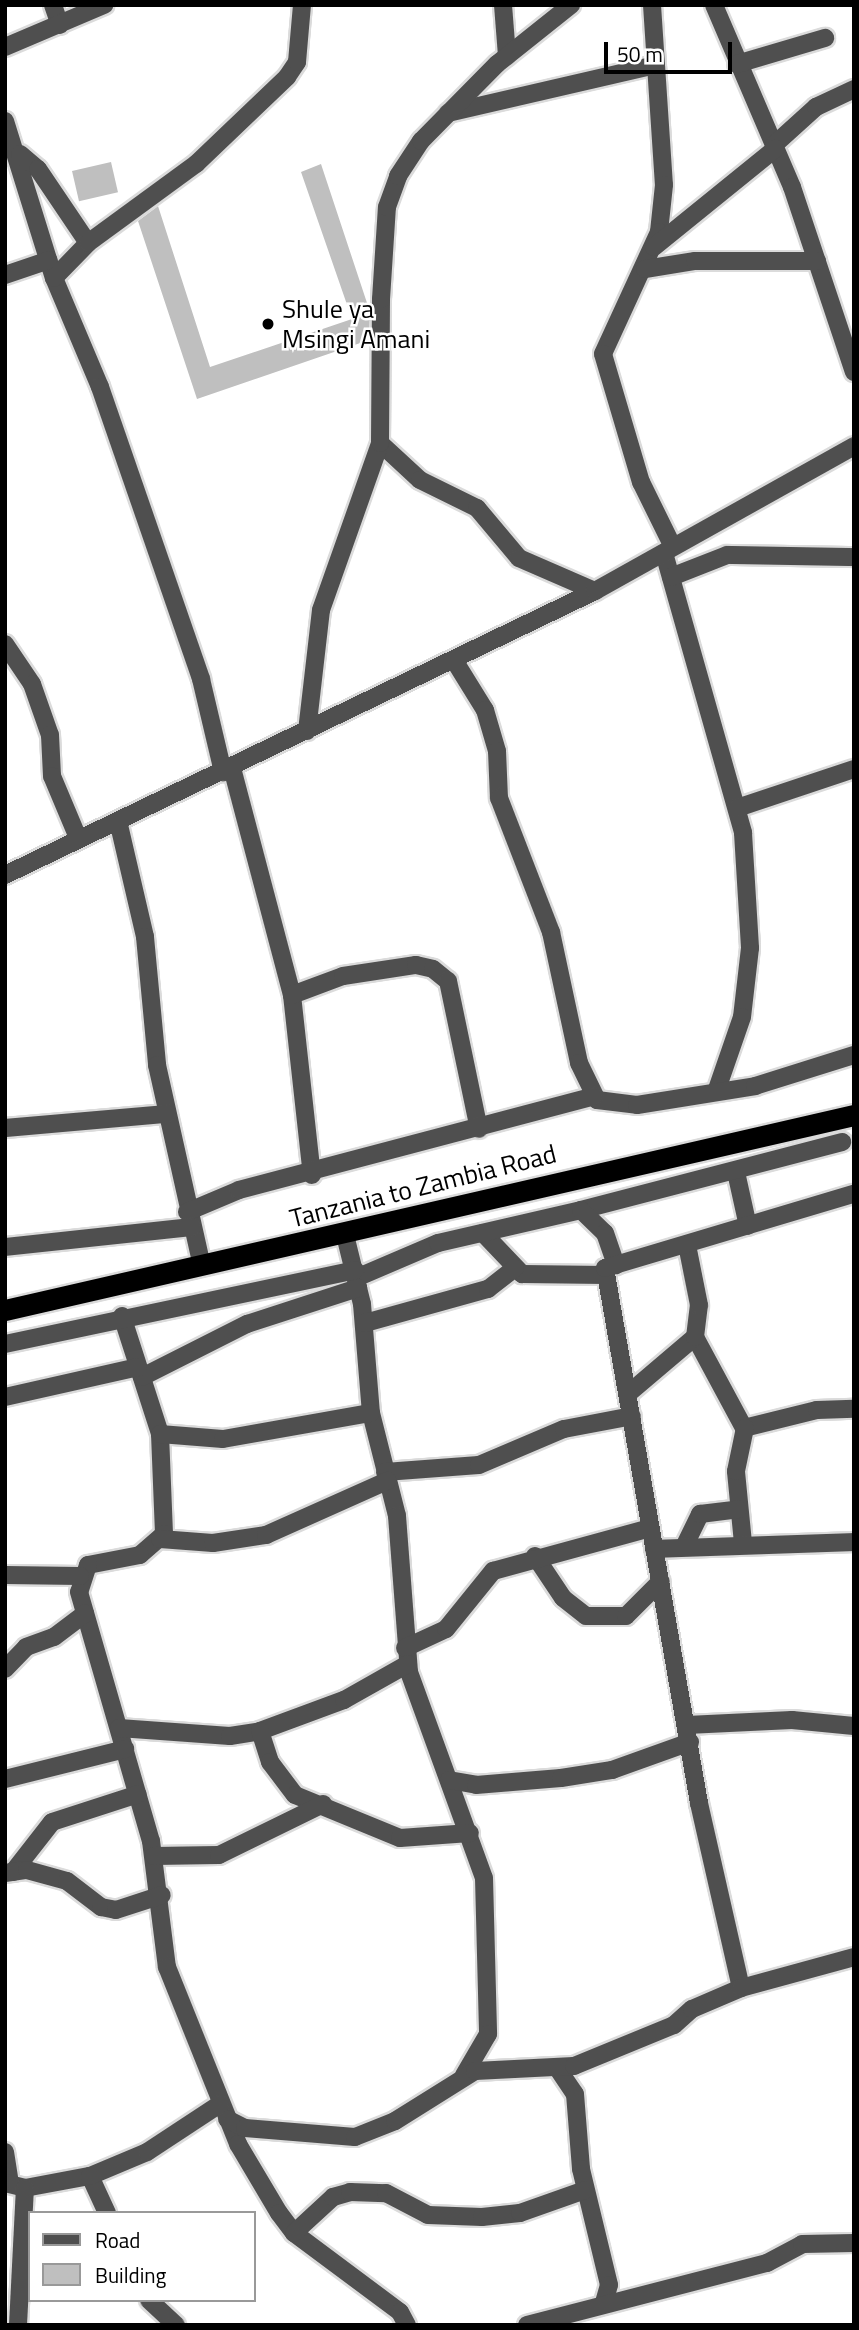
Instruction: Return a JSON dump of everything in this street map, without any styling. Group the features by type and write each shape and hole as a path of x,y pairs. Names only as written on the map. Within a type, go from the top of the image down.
{"highway":[{"name":"Tanzania to Zambia Road","path":"5,1310 345,1235 854,1115"}],"street":[{"path":"53,5 60,25"},
{"path":"54,278 88,243 196,164 287,77 297,62 302,5"},
{"path":"503,5 507,56"},
{"path":"307,731 321,610 380,443 387,207 398,176 448,113 507,56 571,5"},
{"path":"652,5 664,185 654,247 645,269 608,332 603,354 641,482 668,550 671,577 737,808 750,947 742,1017 716,1092"},
{"path":"714,5 774,147 817,261 854,372"},
{"path":"5,47 103,6"},
{"path":"737,64 825,38"},
{"path":"448,113 656,65"},
{"path":"654,247 774,147 816,107 854,89"},
{"path":"5,121 20,154 54,278 100,387 201,679 292,995 312,1175"},
{"path":"20,154 38,169 88,243"},
{"path":"5,275 49,260"},
{"path":"645,269 695,261 817,261"},
{"path":"380,443 419,480 477,508 519,558 595,591"},
{"path":"5,875 78,838 119,825 595,591 854,446"},
{"path":"671,577 727,555 854,557"},
{"path":"5,644 32,684 50,735 52,776 78,838"},
{"path":"454,660 485,710 497,751 499,798 551,932 579,1063 594,1096 614,1106 716,1092 854,1055"},
{"path":"737,808 854,769"},
{"path":"119,825 145,937 166,1114 202,1266"},
{"path":"292,995 343,976 433,969 448,981 479,1129"},
{"path":"5,1247 190,1219 239,1190 312,1175 594,1096"},
{"path":"5,1128 166,1114"},
{"path":"795,1128 848,1142"},
{"path":"5,1397 140,1372 438,1242 581,1210 848,1142"},
{"path":"736,1172 748,1226"},
{"path":"483,1233 515,1268 537,1279 611,1270 854,1194"},
{"path":"581,1210 605,1233 650,1528 688,1733 741,1988"},
{"path":"345,1235 365,1323 371,1413 401,1549 406,1656 484,1878 488,2034 464,2075"},
{"path":"687,1245 699,1305 695,1337 729,1408 745,1428"},
{"path":"365,1323 488,1289 515,1268"},
{"path":"5,1344 122,1316 356,1279"},
{"path":"80,1576 100,1559 140,1555 160,1539 166,1516 160,1434 122,1316"},
{"path":"629,1393 695,1337"},
{"path":"745,1428 817,1410 854,1409"},
{"path":"160,1434 223,1439 371,1413"},
{"path":"160,1539 213,1543 266,1535 386,1476 479,1465 564,1429 632,1416"},
{"path":"743,1543 736,1471 745,1428"},
{"path":"684,1546 700,1514 738,1509"},
{"path":"120,1728 230,1736 260,1731 344,1700 446,1629 493,1571 535,1556 650,1528"},
{"path":"654,1549 743,1543 854,1542"},
{"path":"535,1556 563,1598 586,1616 625,1616 660,1581"},
{"path":"5,1575 56,1571 80,1576"},
{"path":"80,1576 85,1614 120,1728 154,1856 162,1895 167,1967 223,2112 294,2232 381,2297 407,2325"},
{"path":"5,1670 26,1647 54,1637 85,1614"},
{"path":"449,1780 477,1785 561,1779 612,1770 688,1733 792,1720 854,1726"},
{"path":"260,1731 280,1780 295,1795 323,1804 400,1838 470,1833"},
{"path":"5,1779 125,1749"},
{"path":"9,1872 52,1822 138,1794"},
{"path":"154,1856 219,1855 323,1804"},
{"path":"9,1872 67,1881 101,1907 116,1910 162,1895"},
{"path":"223,2112 245,2128 355,2137 395,2122 464,2075 514,2065 558,2069 674,2025 692,2009 741,1988 854,1957"},
{"path":"558,2069 575,2094 585,2190 609,2285 604,2303"},
{"path":"13,2185 90,2176 147,2152 223,2112"},
{"path":"5,2152 13,2185 18,2325"},
{"path":"90,2176 106,2211"},
{"path":"294,2232 333,2197 351,2192 386,2193 428,2215 482,2217 520,2213 585,2190"},
{"path":"527,2325 766,2263 802,2244 854,2243"},
{"path":"151,2302 176,2325"}],"building":[{"path":"111,162 118,192 79,201 72,171"},
{"path":"321,164 370,312 369,340 197,399 138,221 158,206 210,367 352,319 301,172"}],"place":[{"name":"Shule ya Msingi Amani","path":"268,324"}]}
